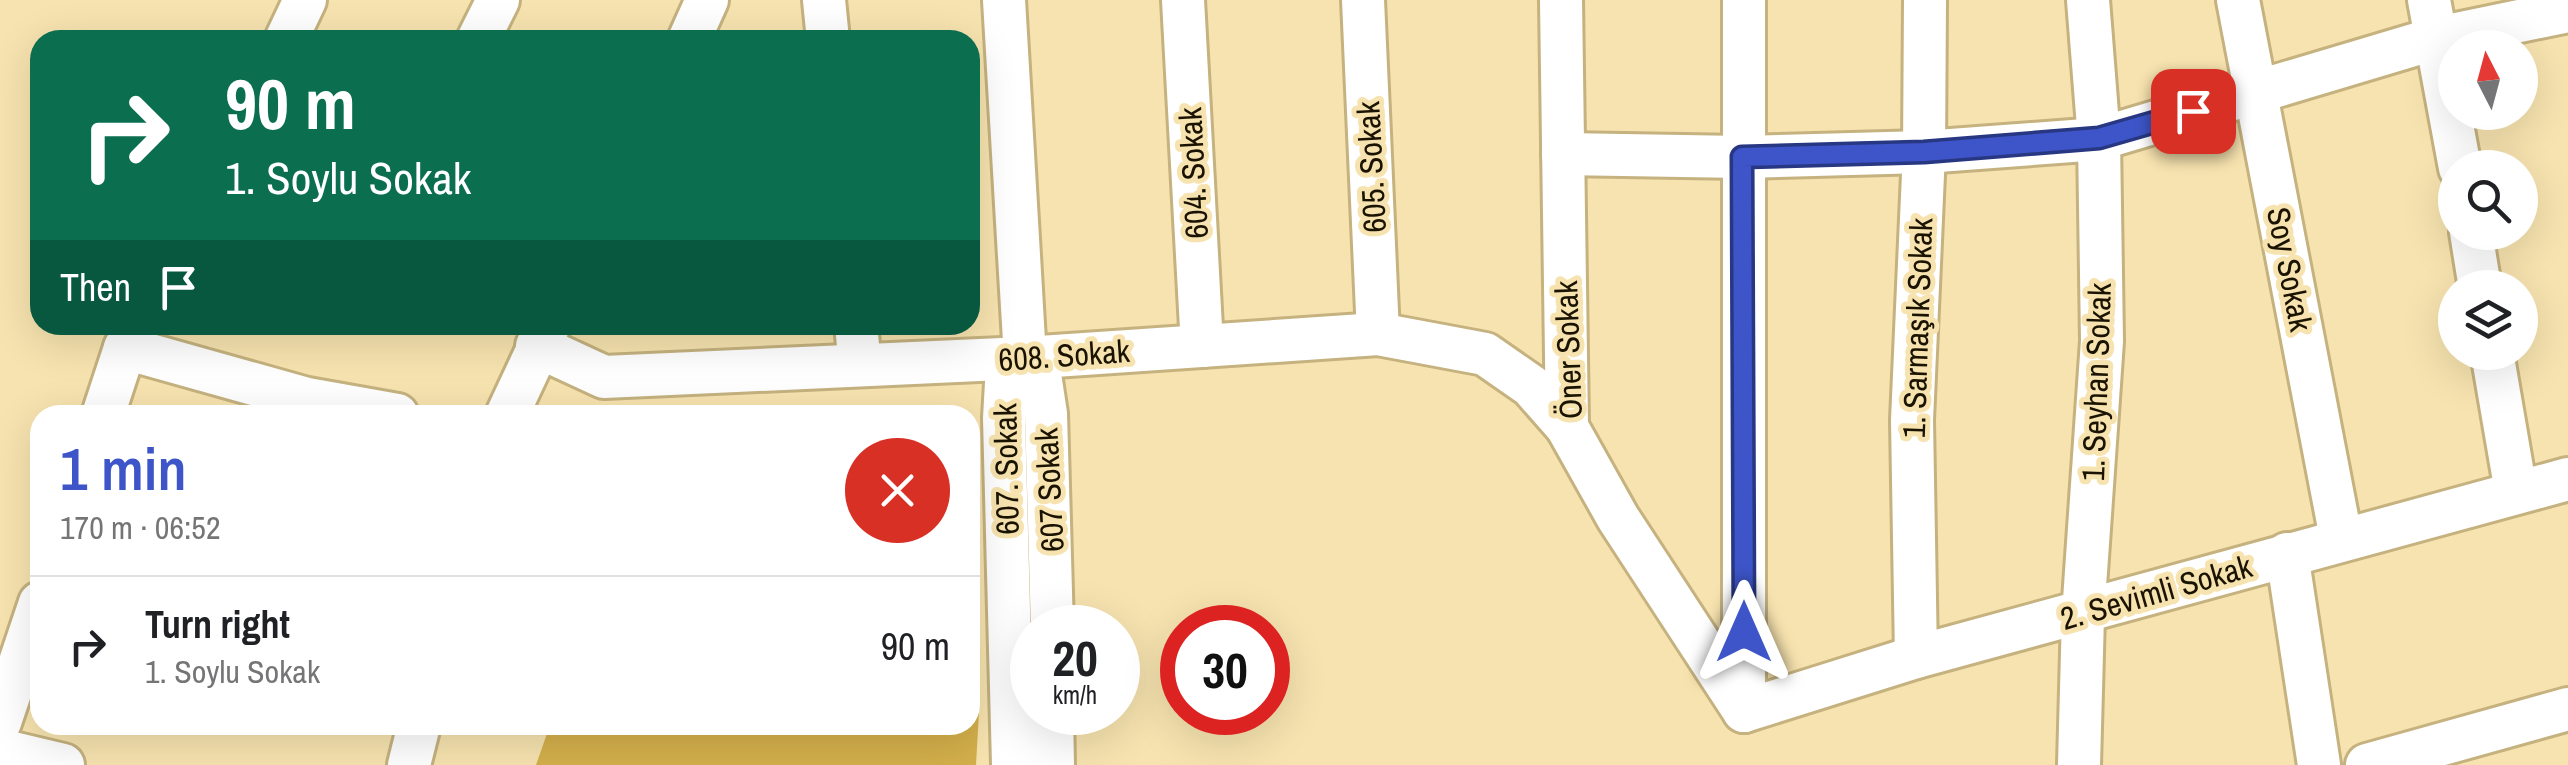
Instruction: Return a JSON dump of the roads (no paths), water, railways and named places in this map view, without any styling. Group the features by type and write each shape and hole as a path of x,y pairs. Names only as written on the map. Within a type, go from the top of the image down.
{"street":[{"path":"291,30 305,0"},
{"path":"483,30 498,0"},
{"path":"694,30 707,0"},
{"path":"824,0 827,30"},
{"name":"607. Sokak","path":"1004,0 1026,358 1006,383 1004,418 1014,765"},
{"name":"604. Sokak","path":"1183,0 1202,346"},
{"name":"605. Sokak","path":"1364,0 1378,334"},
{"name":"Öner Sokak","path":"1561,0 1567,426 1618,518 1744,710"},
{"path":"1744,0 1744,710"},
{"name":"1. Sarmaşık Sokak","path":"1916,657 1912,420 1924,152 1925,0"},
{"name":"1. Seyhan Sokak","path":"2079,765 2083,614 2102,341 2099,138 2088,0"},
{"name":"Soy Sokak","path":"2238,0 2341,538"},
{"path":"1563,154 1742,157 1924,152 2099,138 2256,93 2433,19 2568,10"},
{"path":"2433,19 2457,150"},
{"name":"608. Sokak","path":"543,336 604,377 858,345 1026,358 1378,334 1486,354 1532,386 1567,426"},
{"path":"107,405 131,336 307,399 341,405"},
{"path":"512,405 543,336"},
{"name":"607 Sokak","path":"1026,358 1041,381 1046,414 1052,605"},
{"path":"2495,370 2516,492"},
{"name":"2. Sevimli Sokak","path":"1744,710 1916,657 2568,479"},
{"path":"2288,554 2320,765"},
{"path":"0,722 30,633"},
{"path":"2367,765 2568,709"},
{"path":"408,765 416,735"},
{"path":"1052,735 1052,765"},
{"path":"0,750 63,765"}]}
